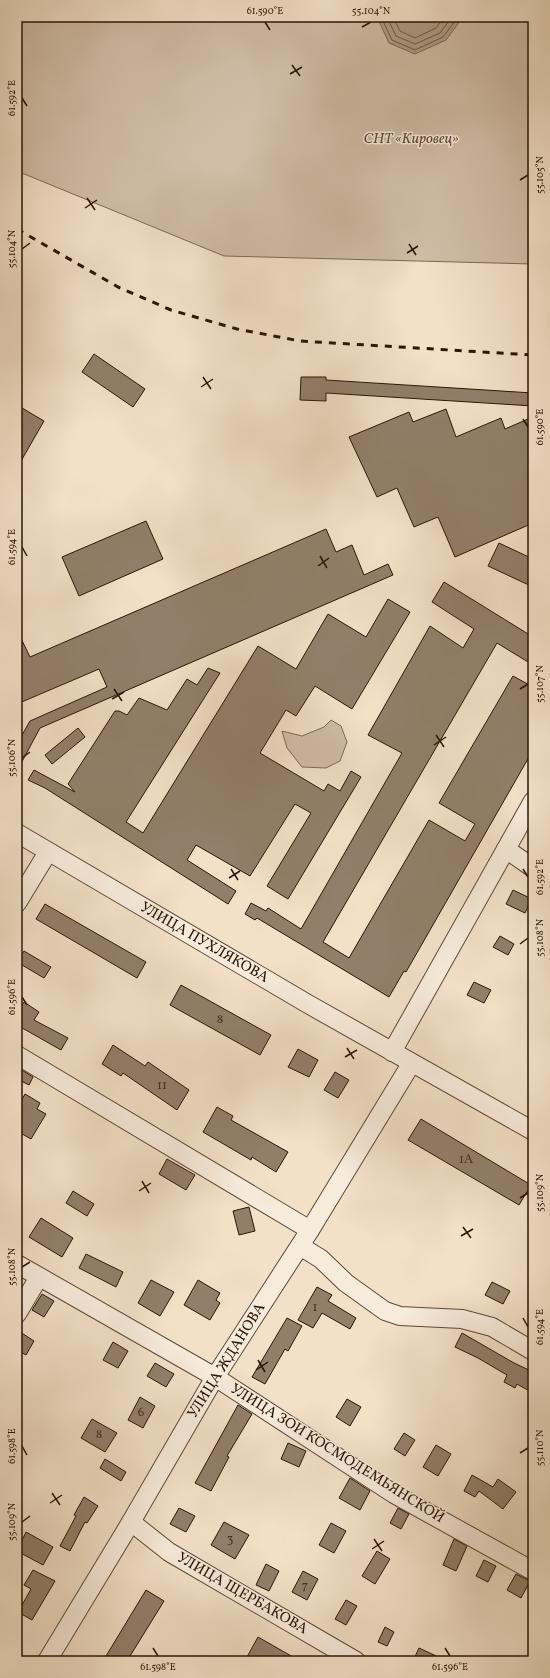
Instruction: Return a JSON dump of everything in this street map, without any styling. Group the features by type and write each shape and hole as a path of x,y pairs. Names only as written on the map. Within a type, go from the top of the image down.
{"street":[{"path":"392,1052 533,801"},
{"name":"УЛИЦА ПУХЛЯКОВА","path":"17,833 411,1064 533,1131"},
{"path":"506,849 533,868"},
{"path":"17,903 48,852"},
{"path":"17,1055 310,1230"},
{"name":"УЛИЦА ЖДАНОВА","path":"47,1661 131,1522 215,1377 300,1246 411,1064"},
{"path":"300,1246 321,1259 346,1283 385,1311 400,1316 462,1319 492,1327 533,1351"},
{"name":"УЛИЦА ЗОИ КОСМОДЕМЬЯНСКОЙ","path":"17,1264 215,1377 394,1494 533,1571"},
{"path":"17,1314 39,1277"},
{"name":"УЛИЦА ЩЕРБАКОВА","path":"131,1522 169,1552 356,1661"}],"green space":[{"name":"СНТ «Кировец»","path":"17,17 533,17 533,264 224,256 17,171"},
{"path":"331,720 341,726 347,742 340,761 326,768 302,767 287,748 282,731 302,736 324,727"}],"water":[{"path":"377,17 463,17 446,40 415,54 389,43"}],"building":[{"path":"94,354 145,389 133,407 82,372"},
{"path":"301,377 326,377 326,380 533,393 533,406 326,393 326,401 300,400"},
{"path":"17,405 44,421 17,468"},
{"path":"446,409 456,437 501,418 505,429 528,419 533,432 533,523 455,557 438,517 414,527 397,488 377,497 349,437 409,412 413,422"},
{"path":"146,521 163,559 79,596 62,557"},
{"path":"326,529 336,552 352,545 364,575 388,564 393,575 40,728 17,771 17,744 30,721 107,687 99,669 17,704 17,630 30,657"},
{"path":"499,543 533,559 533,587 488,566"},
{"path":"444,582 533,637 533,665 497,643 323,942 349,958 429,820 465,841 475,824 439,803 513,676 533,687 533,750 406,972 404,971 389,997 257,918 255,920 245,914 251,903 266,911 268,908 301,929 402,753 368,735 430,626 463,648 474,629 432,602"},
{"path":"388,599 410,612 352,709 315,686 296,716 286,710 260,753 324,791 328,784 340,791 351,771 361,777 288,899 267,886 311,813 295,804 250,876 196,845 187,860 236,891 228,904 45,788 28,780 34,770 75,792 68,784 115,711 119,711 127,715 139,698 167,710 187,679 197,685 208,668 220,673 126,822 143,833 258,646 296,669 328,614 366,637"},
{"path":"78,728 85,737 52,764 45,755"},
{"path":"513,890 532,899 525,913 506,904"},
{"path":"45,904 146,962 137,978 36,919"},
{"path":"500,936 514,944 508,955 493,947"},
{"path":"24,951 51,967 44,978 17,962"},
{"path":"474,982 491,990 484,1003 467,995"},
{"path":"181,985 271,1035 260,1055 170,1005"},
{"path":"24,1002 39,1012 34,1020 68,1038 61,1050 17,1025 17,1013"},
{"path":"113,1045 145,1066 148,1062 189,1090 177,1110 123,1073 121,1076 102,1064"},
{"path":"298,1049 318,1060 309,1077 288,1067"},
{"path":"17,1067 33,1077 29,1085 17,1079"},
{"path":"335,1072 349,1080 338,1098 324,1090"},
{"path":"25,1094 40,1103 37,1109 46,1114 31,1139 17,1131 17,1108"},
{"path":"217,1107 233,1116 231,1120 288,1152 276,1172 252,1157 251,1160 203,1132"},
{"path":"421,1119 531,1185 519,1205 408,1140"},
{"path":"167,1159 195,1175 186,1190 159,1174"},
{"path":"73,1191 94,1204 87,1216 66,1203"},
{"path":"249,1207 255,1231 239,1235 233,1211"},
{"path":"41,1218 73,1238 62,1257 29,1237"},
{"path":"86,1254 123,1272 116,1287 79,1268"},
{"path":"151,1280 174,1292 160,1316 138,1303"},
{"path":"198,1280 220,1293 216,1300 220,1303 210,1320 184,1305"},
{"path":"492,1282 510,1291 503,1304 485,1295"},
{"path":"317,1287 332,1295 328,1301 356,1318 350,1329 322,1313 313,1328 298,1320"},
{"path":"42,1294 54,1301 44,1317 32,1310"},
{"path":"287,1318 302,1326 288,1351 285,1349 265,1384 252,1377"},
{"path":"17,1330 34,1341 26,1355 17,1350"},
{"path":"462,1333 514,1363 533,1372 533,1393 517,1384 515,1388 504,1382 507,1375 478,1358 455,1347"},
{"path":"113,1342 128,1351 118,1368 103,1360"},
{"path":"155,1363 174,1374 166,1387 147,1376"},
{"path":"140,1397 155,1406 143,1428 128,1420"},
{"path":"347,1399 361,1407 350,1426 336,1417"},
{"path":"238,1405 252,1414 227,1456 229,1457 211,1491 195,1483"},
{"path":"92,1419 117,1433 105,1452 81,1438"},
{"path":"404,1433 415,1440 405,1456 394,1449"},
{"path":"288,1443 306,1451 299,1467 281,1459"},
{"path":"436,1445 451,1454 438,1476 423,1467"},
{"path":"105,1459 126,1472 121,1481 100,1468"},
{"path":"472,1475 493,1487 498,1479 516,1492 503,1509 479,1491 475,1497 464,1491"},
{"path":"350,1478 370,1491 360,1510 339,1498"},
{"path":"84,1497 98,1506 87,1523 85,1522 70,1551 60,1546"},
{"path":"179,1508 195,1516 186,1532 170,1524"},
{"path":"398,1508 409,1514 401,1529 390,1523"},
{"path":"224,1522 249,1535 235,1559 211,1545"},
{"path":"331,1523 346,1531 334,1553 319,1545"},
{"path":"26,1532 53,1547 43,1565 17,1551"},
{"path":"454,1539 467,1546 456,1571 443,1565"},
{"path":"377,1551 390,1559 375,1584 362,1576"},
{"path":"484,1560 496,1566 488,1582 476,1576"},
{"path":"266,1564 279,1571 269,1591 256,1585"},
{"path":"33,1570 55,1581 32,1620 18,1612 31,1589 24,1585"},
{"path":"303,1571 318,1579 307,1600 292,1592"},
{"path":"516,1574 530,1581 521,1598 507,1590"},
{"path":"146,1590 164,1601 127,1661 103,1661"},
{"path":"346,1600 357,1606 346,1625 335,1619"},
{"path":"385,1627 394,1632 387,1646 378,1642"},
{"path":"258,1637 300,1661 254,1661 247,1657"},
{"path":"419,1648 447,1661 413,1661"}],"railway":[{"path":"17,229 118,287 171,310 237,329 300,341 533,355"}]}
